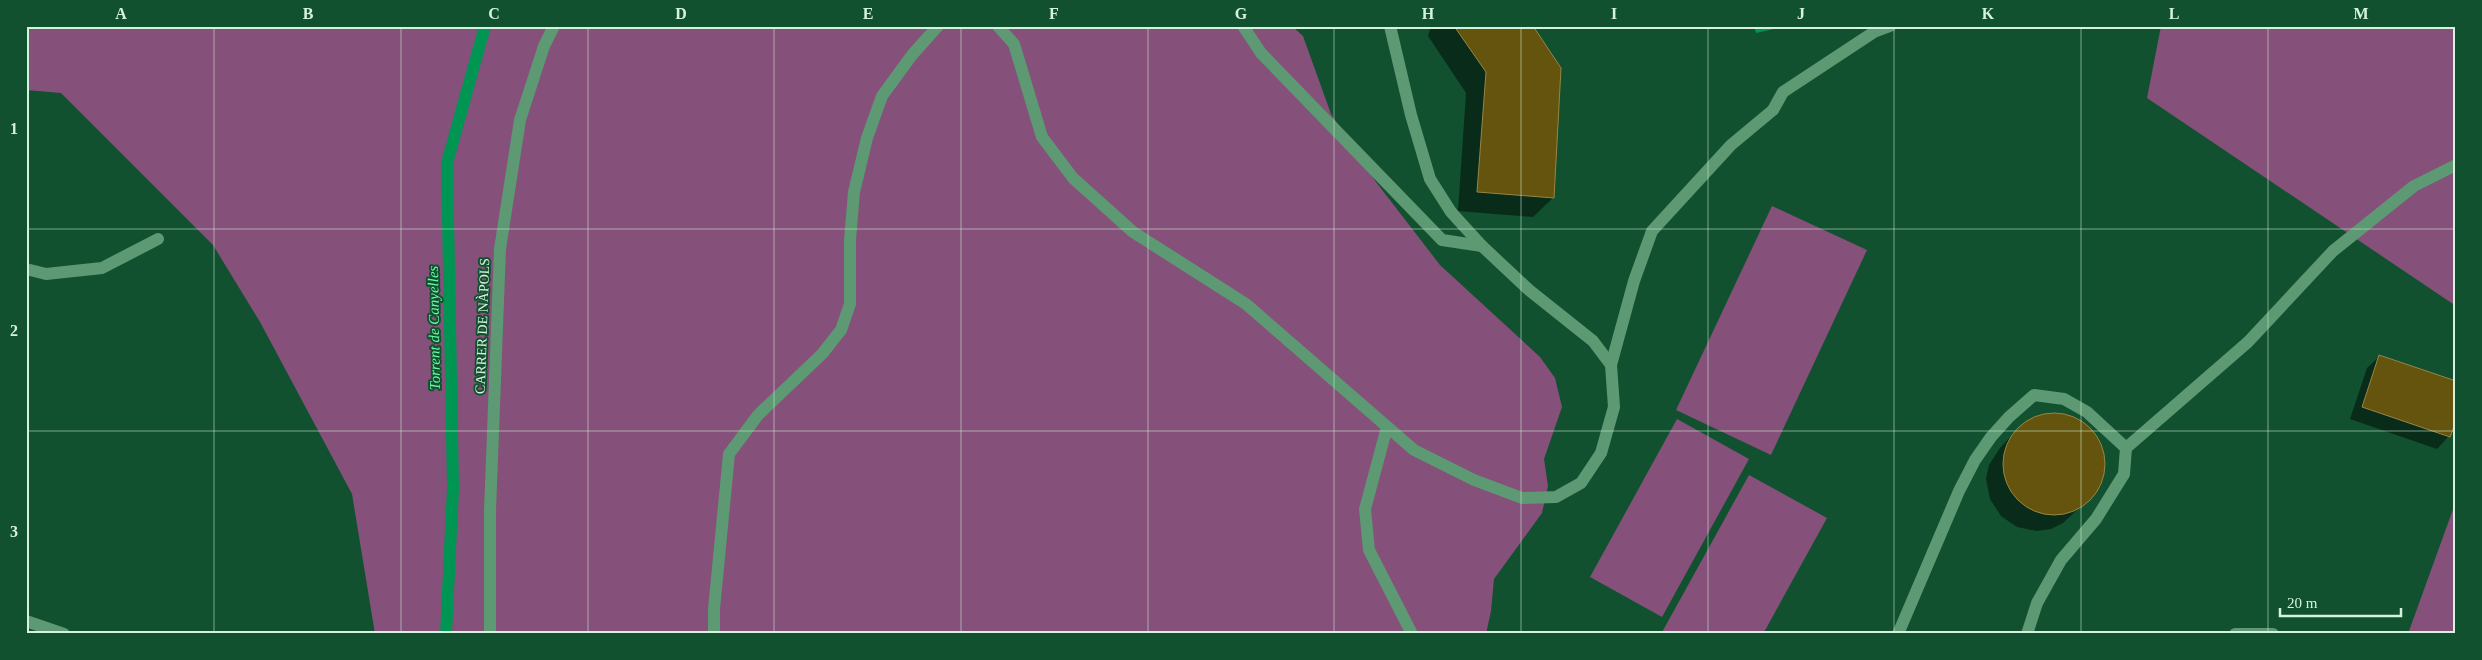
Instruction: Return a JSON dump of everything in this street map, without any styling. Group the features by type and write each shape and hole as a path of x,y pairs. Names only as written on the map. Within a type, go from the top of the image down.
{"street":[{"name":"CARRER DE NÀPOLS","path":"490,634 490,511 500,249 520,120 544,46 554,26"},
{"path":"714,634 714,609 729,454 758,415 822,354 840,330 850,304 850,240 854,192 867,138 882,96 912,54 938,26"},
{"path":"998,26 1014,44 1042,137 1073,178 1133,232 1246,304 1414,450 1474,480 1522,498 1556,496 1582,483 1602,453 1614,407 1611,365 1634,281 1652,230 1720,155 1773,110 1783,92 1874,32 1890,26"},
{"path":"1243,26 1261,54 1442,240 1482,246"},
{"path":"1390,26 1411,114 1430,179 1451,212 1482,246 1529,290 1592,341 1611,365"},
{"path":"2027,634 2037,603 2061,560 2096,519 2124,474 2126,448 2248,342 2333,251 2414,186 2456,165"},
{"path":"26,269 46,274 102,268 158,239"},
{"path":"1898,634 1959,491 1975,460 2003,424 2034,395 2064,399 2087,412 2126,448"},
{"path":"1387,427 1365,509 1369,550 1412,634"},
{"path":"26,621 64,634"},
{"path":"2235,634 2273,634"}],"shaded area":[{"path":"26,26 1292,26 1303,36 1331,114 1376,182 1440,265 1540,357 1555,378 1562,407 1544,459 1548,486 1542,513 1494,579 1491,611 1486,634 375,634 352,494 260,322 213,245 61,93 26,90"},
{"path":"1754,26 1786,26 1756,33"},
{"path":"2161,26 2456,26 2456,306 2147,98"},
{"path":"1772,206 1867,250 1771,455 1676,410"},
{"path":"1677,419 1749,459 1662,617 1590,577"},
{"path":"1749,475 1827,518 1763,634 1661,634"},
{"path":"2456,501 2456,634 2406,634 2409,631"}],"building":[{"path":"1454,26 1533,26 1561,68 1554,198 1477,192 1486,72"},
{"path":"2379,355 2456,381 2456,421 2450,437 2362,407"},
{"path":"2054,413 2074,417 2090,428 2101,444 2105,464 2101,484 2090,500 2074,511 2054,515 2034,511 2018,500 2007,484 2003,464 2007,444 2018,428 2034,417"}],"waterway":[{"name":"Torrent de Canyelles","path":"446,634 453,488 447,163 485,26"}]}
